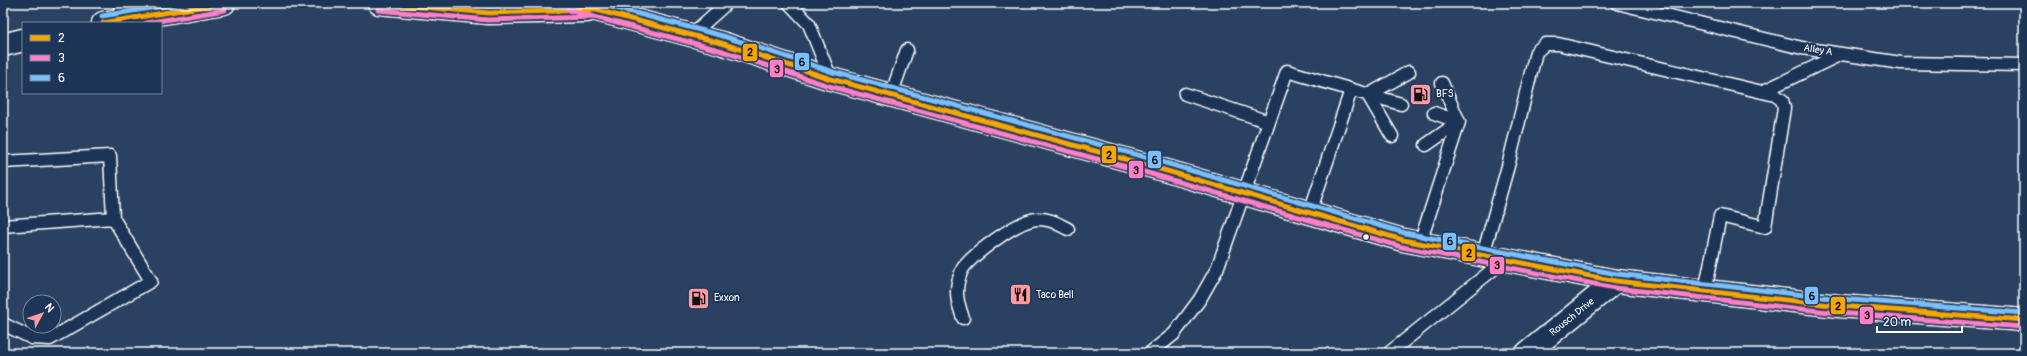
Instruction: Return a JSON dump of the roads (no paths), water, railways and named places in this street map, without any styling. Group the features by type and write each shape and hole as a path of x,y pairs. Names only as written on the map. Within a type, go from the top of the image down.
{"main road":[{"path":"105,22 126,10 224,3"},
{"path":"378,3 489,13 594,10"},
{"path":"570,3 721,43 831,79 1245,193 1403,240 1616,281 1839,306 2024,320"},
{"path":"3,45 22,40"},
{"name":"Rousch Drive","path":"1527,353 1616,281"}],"lane":[{"path":"691,36 727,3"},
{"path":"789,3 809,24 831,79"},
{"name":"Alley A","path":"1617,3 1802,48 1841,54 1901,63 2024,65"},
{"path":"1483,255 1508,166 1536,52 1545,44 1558,44 1776,95 1782,100 1784,108 1765,227 1720,216 1705,291"},
{"path":"891,95 907,50"},
{"path":"1762,92 1841,54"},
{"path":"1150,353 1174,334 1200,299 1217,269 1287,71 1401,104"},
{"path":"1368,95 1409,72"},
{"path":"1420,243 1459,122 1442,83"},
{"path":"1310,212 1351,90"},
{"path":"1185,94 1269,122"},
{"path":"1368,95 1392,136"},
{"path":"1434,113 1459,122"},
{"path":"1426,145 1459,122"},
{"path":"3,162 110,156 113,218 151,281 50,339 32,338 3,324"},
{"path":"3,226 113,218"},
{"path":"963,318 956,296 958,282 962,269 984,249 1008,231 1035,219 1050,220 1068,229"},
{"path":"1389,353 1506,259"}],"place":[{"name":"BFS","path":"1421,94"},
{"name":"Taco Bell","path":"1021,295"},
{"name":"Exxon","path":"699,298"}]}
